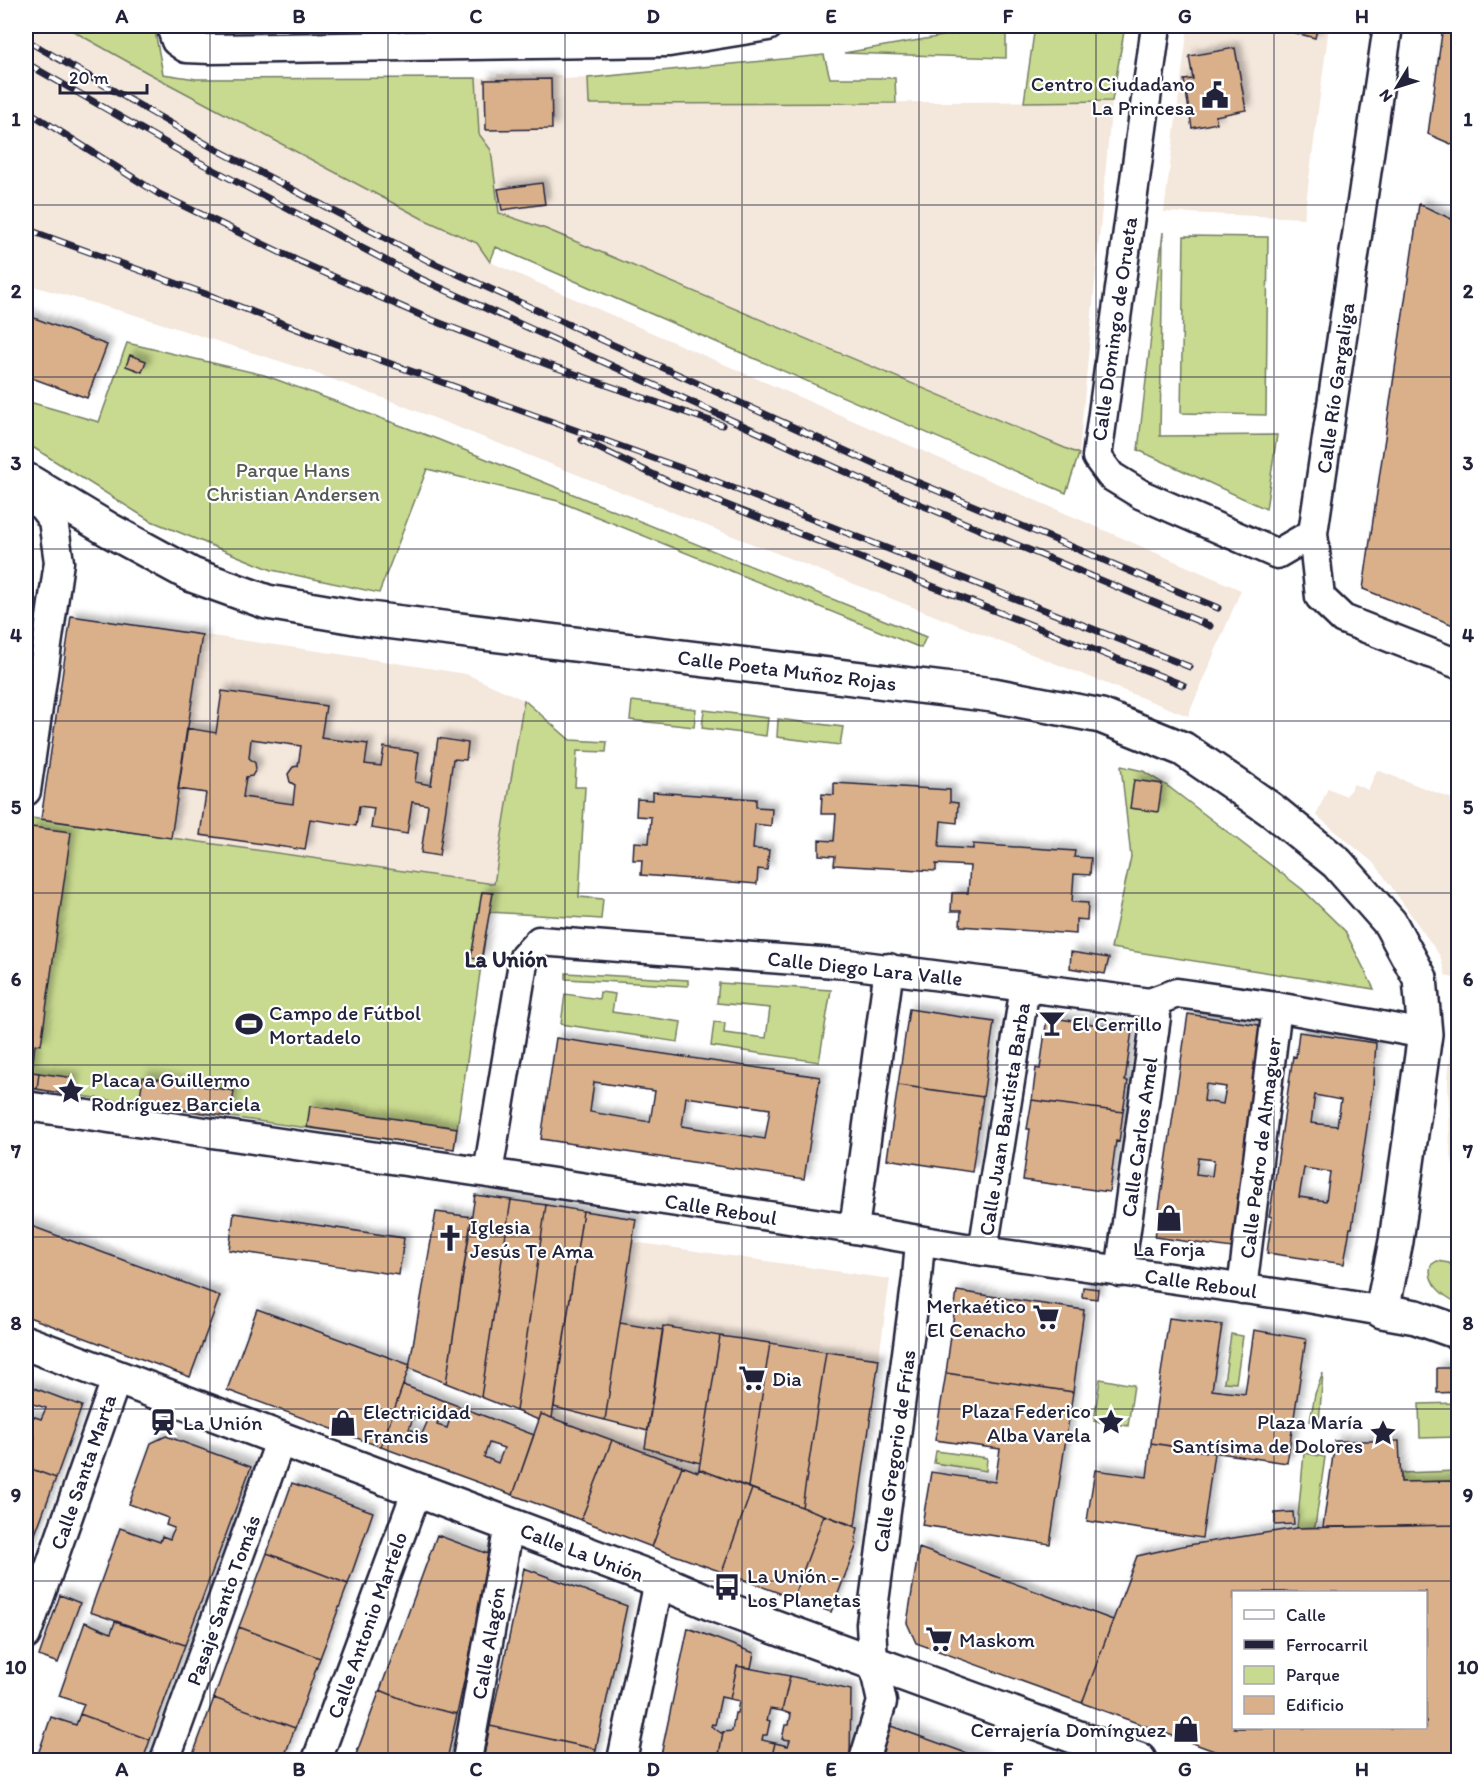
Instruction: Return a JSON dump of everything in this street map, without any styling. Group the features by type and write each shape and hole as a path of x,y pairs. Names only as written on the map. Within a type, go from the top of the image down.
{"street":[{"path":"171,26 176,41 186,48 385,36 505,36 669,42 768,26"},
{"name":"Calle Domingo de Orueta","path":"1156,26 1097,457 1111,476 1142,495 1277,554 1313,533"},
{"name":"Calle Río Gargaliga","path":"1388,26 1313,533 1320,597 1343,619 1458,664"},
{"name":"Calle Poeta Muñoz Rojas","path":"26,480 111,531 192,575 267,602 361,618 993,695 1101,717 1183,749 1273,811 1337,863 1390,922 1420,978 1425,1034 1396,1241 1382,1311"},
{"path":"26,489 53,520 59,562 26,791"},
{"name":"Calle Diego Lara Valle","path":"488,1173 524,957 539,941 889,968 1149,1003 1177,993 1277,1007 1425,1034"},
{"path":"854,1229 889,968"},
{"name":"Calle Juan Bautista Barba","path":"983,1251 1025,987"},
{"name":"Calle Carlos Amel","path":"1120,1272 1156,1017 1149,1003"},
{"name":"Calle Pedro de Almaguer","path":"1242,1289 1277,1007"},
{"name":"Calle Reboul","path":"26,1106 488,1173 1120,1272 1308,1298 1416,1317 1458,1332"},
{"name":"Calle Gregorio de Frías","path":"864,1761 882,1702 873,1662 871,1624 917,1278 920,1240"},
{"name":"Calle La Unión","path":"26,1343 1121,1757"},
{"name":"Calle Santa Marta","path":"26,1635 117,1377"},
{"name":"Pasaje Santo Tomás","path":"165,1761 281,1439"},
{"name":"Calle Antonio Martelo","path":"317,1761 417,1490"},
{"name":"Calle Alagón","path":"467,1761 509,1525"},
{"path":"622,1761 659,1581"}],"shaded area":[{"path":"26,26 64,26 423,219 477,243 490,262 1241,590 1188,716 391,401 307,370 135,315 26,284"},
{"path":"1188,26 1329,26 1304,218 1164,212"},
{"path":"498,74 561,75 562,79 588,78 590,104 1112,101 1079,454 546,229 499,213 491,150 479,134 476,78 496,77"},
{"path":"71,616 466,674 524,700 494,884 41,819"},
{"path":"1377,770 1458,801 1458,979 1446,976 1440,956 1376,865 1316,815 1328,788 1346,796 1354,784 1368,790"},
{"path":"1458,990 1458,1193 1450,1149 1448,1080"},
{"path":"475,1195 636,1219 633,1242 890,1279 855,1526 699,1470 698,1472 541,1414 539,1420 409,1368 436,1212 472,1217"}],"green space":[{"path":"64,26 154,26 163,74 196,79 476,78 479,134 491,150 499,213 546,229 1079,454 1066,493 496,247 490,262 477,243 423,219"},
{"path":"1006,26 1006,58 844,53"},
{"path":"1035,26 1125,26 1112,101 1024,102"},
{"path":"824,55 830,78 895,78 896,103 589,104 588,78"},
{"path":"1163,232 1160,436 1277,435 1266,509 1138,450"},
{"path":"1184,236 1268,237 1266,415 1181,413"},
{"name":"Parque Hans Christian Andersen","path":"127,343 264,375 437,439 926,637 921,648 558,501 427,469 379,593 272,570 149,520 26,443 26,401 99,422"},
{"name":"Campo de Fútbol Mortadelo","path":"524,700 570,740 607,742 606,752 577,751 575,787 585,787 579,897 603,899 601,919 489,912 454,1149 26,1088 26,865 32,818 494,884"},
{"path":"632,701 696,709 694,727 630,720"},
{"path":"704,710 768,718 766,736 702,728"},
{"path":"778,719 843,727 840,745 777,737"},
{"path":"1121,766 1143,771 1169,787 1302,889 1345,931 1374,989 1111,948 1131,857"},
{"path":"566,973 688,980 688,986 566,979"},
{"path":"719,983 831,990 819,1062 711,1046 714,1022 725,1023 724,1033 766,1038 770,1008 717,1003"},
{"path":"600,992 615,994 612,1012 681,1022 678,1042 561,1024 565,994 599,999"},
{"path":"1437,1261 1449,1263 1458,1272 1458,1303 1442,1293 1433,1283 1431,1265"},
{"path":"1231,1334 1243,1336 1236,1383 1224,1382"},
{"path":"1323,1373 1319,1422 1310,1421 1315,1394"},
{"path":"1100,1379 1134,1385 1128,1426 1094,1421"},
{"path":"1458,1403 1458,1437 1420,1438 1419,1404"},
{"path":"936,1451 987,1458 986,1471 934,1463"},
{"path":"1304,1453 1325,1457 1315,1527 1297,1528"},
{"path":"1458,1471 1458,1481 1401,1482 1401,1473"}],"building":[{"path":"1270,26 1318,26 1315,38"},
{"path":"1443,26 1458,26 1458,147 1428,134"},
{"name":"Centro Ciudadano La Princesa","path":"1235,48 1246,110 1215,116 1217,123 1192,128 1184,80 1193,79 1189,56"},
{"path":"551,79 552,129 486,130 485,80"},
{"path":"542,183 545,204 502,210 498,189"},
{"path":"1419,204 1458,222 1458,627 1363,589"},
{"path":"26,315 107,345 87,398 26,376"},
{"path":"130,355 146,361 142,372 126,366"},
{"path":"71,616 202,635 171,838 41,819"},
{"path":"222,691 326,706 321,738 368,744 365,764 381,766 384,747 419,752 415,782 431,785 438,738 468,743 466,760 453,759 439,856 421,853 428,805 412,802 407,834 371,828 374,808 359,806 356,826 310,819 305,850 200,835 206,793 178,789 187,728 216,733","holes":["251,739 301,746 298,766 293,767 288,774 290,782 295,785 293,804 243,797 246,777 252,776 256,769 255,763 249,758"]},
{"path":"1134,780 1162,784 1158,812 1130,808"},
{"path":"834,783 950,790 950,802 958,803 957,823 941,821 939,847 973,849 973,844 1075,851 1074,857 1091,858 1090,875 1074,874 1072,902 1088,903 1087,920 1076,919 1076,934 960,926 961,911 951,911 952,893 968,893 970,866 936,864 936,871 834,865 835,856 819,855 819,840 834,841 836,814 821,814 822,794 834,795"},
{"path":"653,792 756,799 756,807 772,808 771,826 755,824 753,849 769,850 767,870 758,869 757,884 641,875 642,860 633,860 634,842 649,843 651,817 636,816 637,799 653,800"},
{"path":"31,827 71,832 41,1045 35,1044 32,1072 39,1073 37,1089 26,1088 26,865"},
{"path":"482,892 493,893 481,960 471,958"},
{"path":"1071,952 1109,958 1105,974 1070,968"},
{"path":"909,1009 994,1022 983,1097 898,1085"},
{"path":"1188,1014 1265,1026 1232,1248 1155,1237","holes":["1206,1084 1226,1087 1223,1104 1204,1101","1198,1158 1214,1160 1212,1176 1196,1174"]},
{"path":"1047,1017 1132,1030 1123,1112 1032,1100 1036,1068 1040,1069"},
{"path":"1299,1032 1376,1043 1373,1087 1352,1228 1350,1228 1344,1264 1267,1253 1272,1217 1269,1216 1293,1056 1296,1057","holes":["1315,1095 1341,1100 1337,1126 1311,1123","1304,1168 1330,1172 1326,1201 1299,1197"]},
{"path":"556,1038 820,1077 804,1179 541,1139","holes":["594,1082 655,1091 650,1122 590,1112","686,1097 770,1109 765,1139 682,1126"]},
{"path":"39,1073 74,1078 71,1095 37,1089"},
{"path":"143,1077 234,1091 230,1117 139,1103"},
{"path":"898,1085 983,1097 972,1172 887,1159"},
{"path":"1032,1100 1123,1112 1119,1142 1116,1141 1109,1192 1023,1180"},
{"path":"310,1106 457,1128 454,1149 307,1127"},
{"path":"475,1195 511,1200 481,1397 446,1383"},
{"path":"511,1200 546,1205 516,1411 481,1397"},
{"path":"546,1205 583,1211 552,1418 541,1414 539,1420 516,1411"},
{"path":"583,1211 636,1219 605,1420 554,1407"},
{"path":"436,1212 472,1217 446,1383 409,1368"},
{"path":"234,1213 404,1238 399,1275 229,1250"},
{"path":"26,1224 220,1296 190,1377 26,1316"},
{"path":"1083,1287 1098,1289 1097,1299 1082,1297"},
{"path":"957,1291 1084,1310 1073,1392 946,1373"},
{"path":"257,1309 410,1365 381,1447 227,1390"},
{"path":"1169,1318 1222,1325 1212,1390 1245,1394 1254,1330 1306,1339 1287,1463 1151,1443"},
{"path":"620,1323 663,1330 648,1431 605,1420"},
{"path":"663,1326 720,1336 700,1463 645,1448"},
{"path":"720,1336 770,1343 748,1487 699,1469"},
{"path":"770,1343 826,1352 802,1507 748,1487"},
{"path":"826,1352 879,1359 855,1526 802,1507"},
{"path":"1437,1368 1458,1368 1458,1392 1437,1393"},
{"path":"946,1373 1073,1392 1050,1544 922,1525 931,1472 995,1482 1000,1449 935,1440"},
{"path":"26,1385 82,1406 56,1478 26,1467 35,1437 26,1433","holes":["30,1403 46,1408 41,1419 26,1414"]},
{"path":"403,1385 534,1435 513,1495 381,1447","holes":["414,1415 428,1420 422,1434 409,1429","440,1416 450,1419 447,1428 437,1425","489,1443 504,1448 498,1463 484,1457"]},
{"path":"541,1414 612,1440 581,1520 513,1495"},
{"path":"166,1436 251,1467 185,1645 90,1612 120,1528 160,1542 162,1536 170,1539 174,1528 166,1525 168,1518 129,1504 151,1443"},
{"path":"612,1440 682,1466 652,1547 581,1520"},
{"path":"1335,1441 1399,1441 1401,1482 1458,1481 1458,1525 1323,1527"},
{"path":"1151,1443 1214,1453 1202,1538 1087,1521 1095,1470 1147,1477"},
{"path":"682,1466 698,1472 699,1469 752,1489 722,1572 652,1547"},
{"path":"26,1467 56,1478 28,1553 26,1552"},
{"path":"292,1483 373,1512 348,1584 267,1553"},
{"path":"752,1489 824,1515 793,1598 722,1572"},
{"path":"1293,1512 1294,1524 1275,1525 1275,1513"},
{"path":"824,1515 858,1528 855,1543 857,1544 831,1612 793,1598"},
{"path":"1458,1525 1458,1760 1239,1760 1082,1703 1137,1556 1182,1546 1297,1528"},
{"path":"437,1535 491,1555 457,1714 414,1704 380,1690"},
{"path":"919,1548 1113,1620 1082,1703 916,1643 907,1623"},
{"path":"267,1553 348,1584 320,1658 239,1627"},
{"path":"524,1568 627,1606 596,1749 490,1726"},
{"path":"60,1595 80,1603 58,1663 39,1656"},
{"path":"85,1622 111,1633 115,1622 185,1645 150,1740 80,1714 84,1704 59,1696"},
{"path":"239,1627 320,1658 295,1728 214,1698"},
{"path":"688,1628 754,1653 751,1668 737,1666 730,1699 721,1697 715,1725 711,1726 723,1732 718,1760 660,1760"},
{"path":"737,1666 790,1676 782,1711 770,1709 767,1735 763,1735 762,1740 775,1743 771,1760 718,1760 723,1732 732,1731 735,1713 737,1713 739,1701 730,1699"},
{"path":"790,1676 851,1690 850,1760 771,1760 775,1743 788,1746 790,1740 782,1739 785,1725 789,1725 791,1714 782,1711"},
{"path":"380,1690 414,1704 457,1714 447,1760 354,1760"},
{"path":"214,1698 295,1728 283,1760 191,1760"},
{"path":"80,1714 150,1740 143,1760 36,1760 51,1717 76,1725"},
{"path":"888,1725 986,1760 874,1760"},
{"path":"490,1726 596,1749 594,1760 483,1760"}],"railway":[{"path":"26,40 208,145 427,260 881,467 1218,608"},
{"path":"26,63 199,162 419,278 874,485 1210,626"},
{"path":"26,110 159,194 298,261 427,318 549,365 722,425"},
{"path":"26,229 344,347 692,472 1190,667"},
{"path":"582,440 671,483 1183,685"}],"place":[{"name":"Centro Ciudadano La Princesa","path":"1215,95"},
{"name":"El Cerrillo","path":"1052,1023"},
{"name":"Campo de Fútbol Mortadelo","path":"249,1024"},
{"name":"Placa a Guillermo Rodríguez Barciela","path":"71,1091"},
{"name":"La Forja","path":"1169,1218"},
{"name":"Iglesia Jesús Te Ama","path":"450,1238"},
{"name":"Merkaético El Cenacho","path":"1046,1317"},
{"name":"Dia","path":"752,1378"},
{"name":"La Unión","path":"163,1422"},
{"name":"Plaza Federico Alba Varela","path":"1111,1422"},
{"name":"Electricidad Francis","path":"343,1423"},
{"name":"Plaza María Santísima de Dolores","path":"1383,1433"},
{"name":"La Unión - Los Planetas","path":"727,1587"},
{"name":"Maskom","path":"939,1639"},
{"name":"Cerrajería Domínguez","path":"1186,1729"}],"district":[{"name":"La Unión","path":"506,959"}]}
